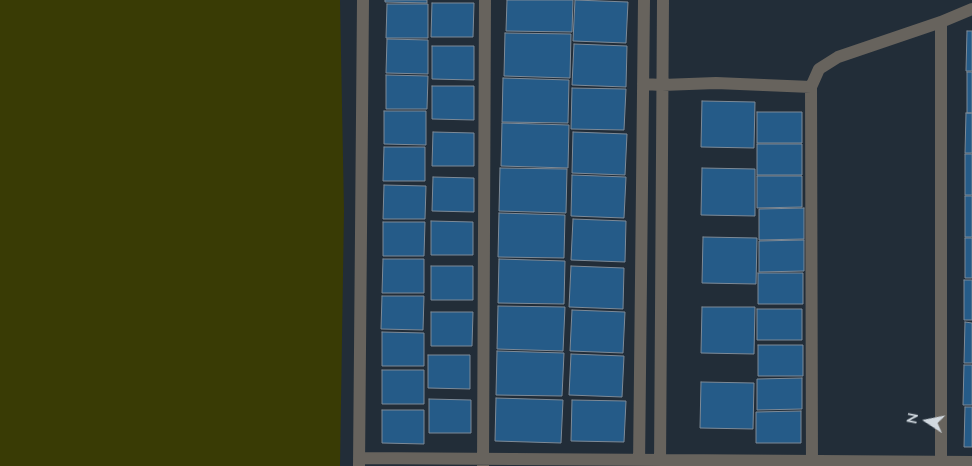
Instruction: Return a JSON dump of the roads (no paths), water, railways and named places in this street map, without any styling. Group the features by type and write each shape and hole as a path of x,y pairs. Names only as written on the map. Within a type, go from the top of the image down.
{"street":[{"path":"363,0 359,462 941,464 972,462"},
{"path":"483,462 486,0"},
{"path":"639,463 644,0"},
{"path":"660,463 663,0"},
{"path":"812,463 811,87 819,69 838,57 941,22 972,9"},
{"path":"941,22 941,464"},
{"path":"643,84 716,83 811,87"}]}
